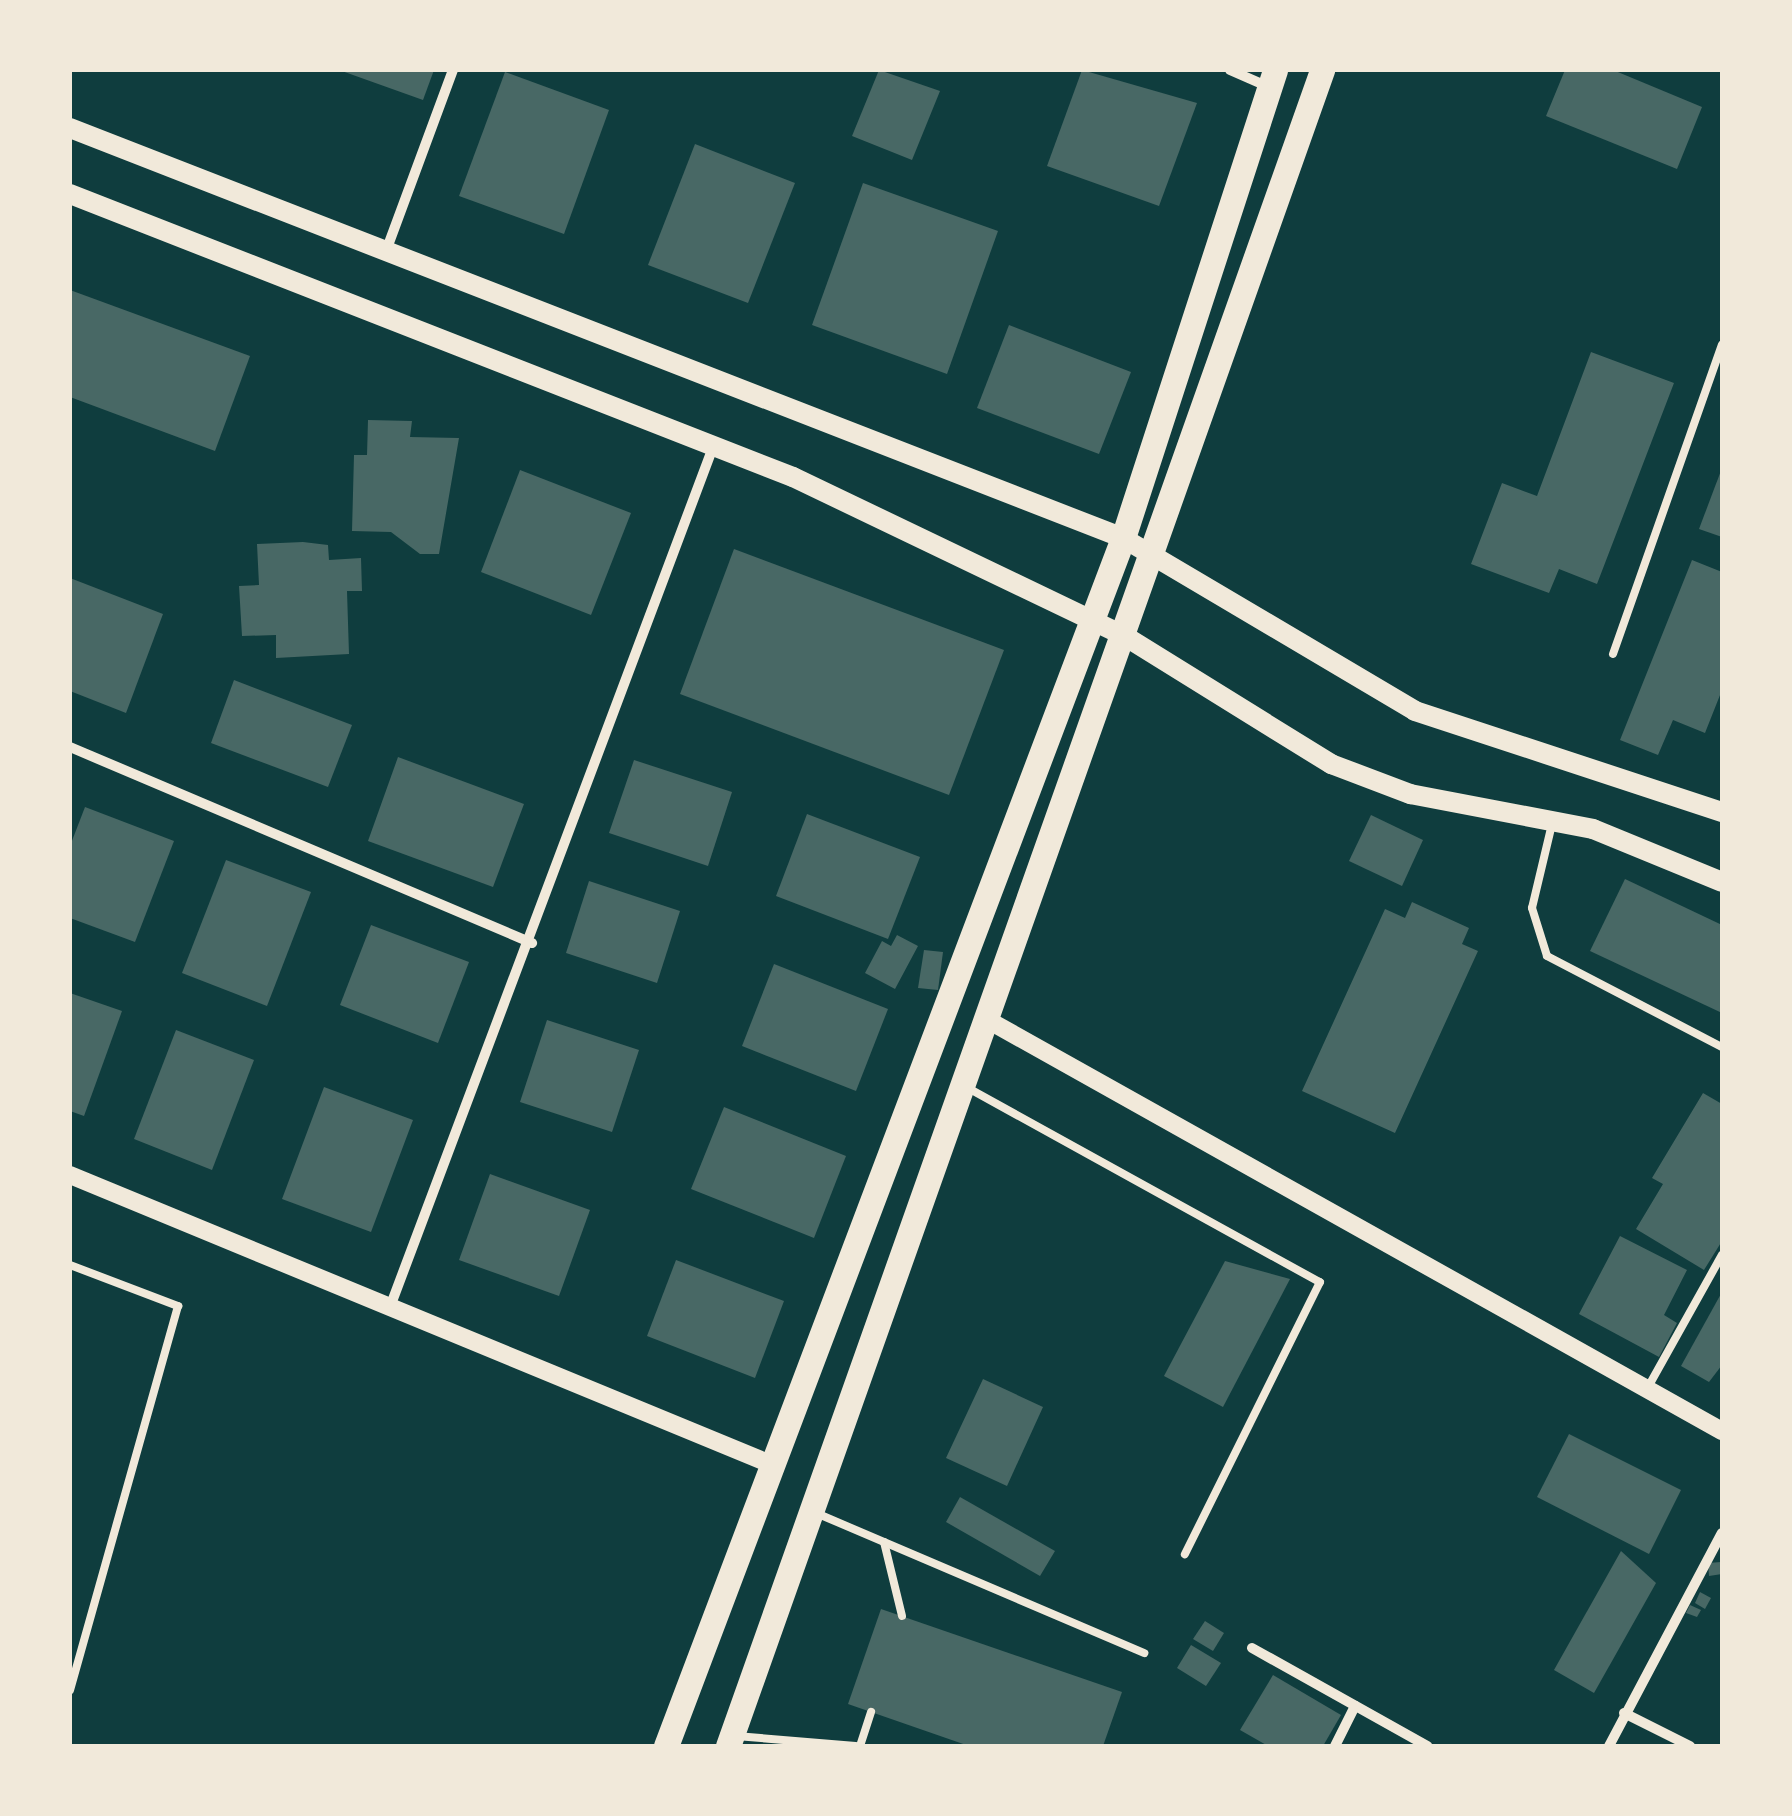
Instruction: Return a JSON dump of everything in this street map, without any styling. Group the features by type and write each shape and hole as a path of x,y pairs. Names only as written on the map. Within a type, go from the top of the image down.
{"main road":[{"path":"730,1740 1123,635 1157,553 1322,70"},
{"path":"666,1746 768,1464 1088,620 1124,538 1272,79"},
{"path":"70,128 1124,538 1157,553 1416,711 1722,812"},
{"path":"70,194 716,442 1123,635 1331,764 1410,794 1554,819 1722,882"}],"street":[{"path":"386,252 452,70"},
{"path":"1230,70 1272,79"},
{"path":"390,1307 532,943 716,442"},
{"path":"70,748 532,943"},
{"path":"986,1019 1722,1431"},
{"path":"70,1176 768,1464"},
{"path":"1609,1746 1722,1533"},
{"path":"1252,1648 1427,1746"},
{"path":"1335,1746 1355,1706"},
{"path":"1624,1713 1690,1746"}],"lane":[{"path":"1613,654 1722,345"},
{"path":"1554,819 1532,897 1548,956 1722,1047"},
{"path":"962,1084 1320,1282 1185,1554"},
{"path":"1647,1389 1722,1255"},
{"path":"70,1265 178,1306 70,1690"},
{"path":"812,1511 1144,1653"},
{"path":"884,1542 906,1603 902,1616"},
{"path":"730,1740 858,1746 871,1712"}],"building":[{"path":"339,70 434,70 423,100"},
{"path":"879,70 940,91 912,160 852,136"},
{"path":"1082,70 1197,103 1159,206 1047,166"},
{"path":"1565,70 1613,70 1702,107 1677,169 1546,116"},
{"path":"505,72 609,110 564,234 459,196"},
{"path":"695,144 795,183 748,303 648,265"},
{"path":"863,183 998,231 947,374 812,325"},
{"path":"70,290 250,356 215,451 70,397"},
{"path":"1009,325 1131,372 1099,454 977,408"},
{"path":"1591,352 1674,383 1597,584 1559,569 1549,593 1471,564 1502,483 1537,496"},
{"path":"368,420 412,421 410,437 459,438 439,554 420,554 391,532 352,531 354,455 367,455"},
{"path":"1722,468 1722,537 1699,529"},
{"path":"520,470 631,513 591,615 481,572"},
{"path":"257,544 328,545 329,560 361,558 362,591 347,591 349,654 276,658 276,635 242,636 239,586 259,585"},
{"path":"734,549 1004,650 949,795 680,694"},
{"path":"1692,560 1722,572 1722,690 1705,733 1673,720 1658,755 1620,740"},
{"path":"70,578 163,614 126,713 70,691"},
{"path":"234,680 352,725 328,787 211,743"},
{"path":"398,757 524,804 493,887 368,841"},
{"path":"634,760 732,792 708,866 609,833"},
{"path":"85,807 174,841 135,942 70,918 70,846"},
{"path":"807,814 920,857 888,939 776,896"},
{"path":"1371,815 1423,840 1402,886 1349,861"},
{"path":"226,860 311,892 267,1006 182,973"},
{"path":"1625,879 1722,925 1722,1013 1590,951"},
{"path":"589,881 680,911 657,983 566,953"},
{"path":"1412,902 1469,928 1462,944 1478,951 1395,1133 1302,1091 1385,909 1405,918"},
{"path":"371,925 469,962 438,1043 340,1005"},
{"path":"897,935 918,946 895,989 865,973 882,941 891,946"},
{"path":"924,950 943,952 938,990 918,988"},
{"path":"774,964 888,1009 856,1091 742,1046"},
{"path":"70,993 122,1011 84,1116 70,1111"},
{"path":"547,1020 639,1050 612,1132 520,1102"},
{"path":"176,1030 254,1060 212,1170 134,1139"},
{"path":"324,1087 413,1120 371,1232 282,1199"},
{"path":"1703,1093 1722,1104 1722,1241 1704,1270 1636,1229 1663,1184 1652,1178"},
{"path":"724,1107 846,1156 814,1238 691,1189"},
{"path":"490,1174 590,1210 559,1296 459,1260"},
{"path":"1620,1236 1687,1270 1664,1315 1677,1323 1659,1357 1579,1314"},
{"path":"676,1260 784,1301 755,1378 647,1336"},
{"path":"1225,1261 1290,1279 1223,1407 1164,1376"},
{"path":"1722,1292 1722,1365 1709,1382 1681,1366"},
{"path":"983,1379 1043,1407 1007,1486 946,1458"},
{"path":"1569,1434 1681,1490 1649,1554 1537,1497"},
{"path":"960,1497 1055,1551 1040,1576 946,1522"},
{"path":"1621,1551 1656,1583 1594,1693 1554,1670"},
{"path":"1721,1562 1722,1574 1709,1576 1708,1563"},
{"path":"1700,1592 1711,1598 1705,1609 1695,1603"},
{"path":"1690,1605 1701,1610 1697,1617 1686,1613"},
{"path":"881,1609 1122,1692 1103,1746 969,1746 848,1704"},
{"path":"1205,1621 1224,1633 1213,1651 1193,1639"},
{"path":"1191,1645 1221,1663 1206,1686 1177,1668"},
{"path":"1273,1675 1341,1715 1323,1746 1268,1746 1240,1730"}]}
